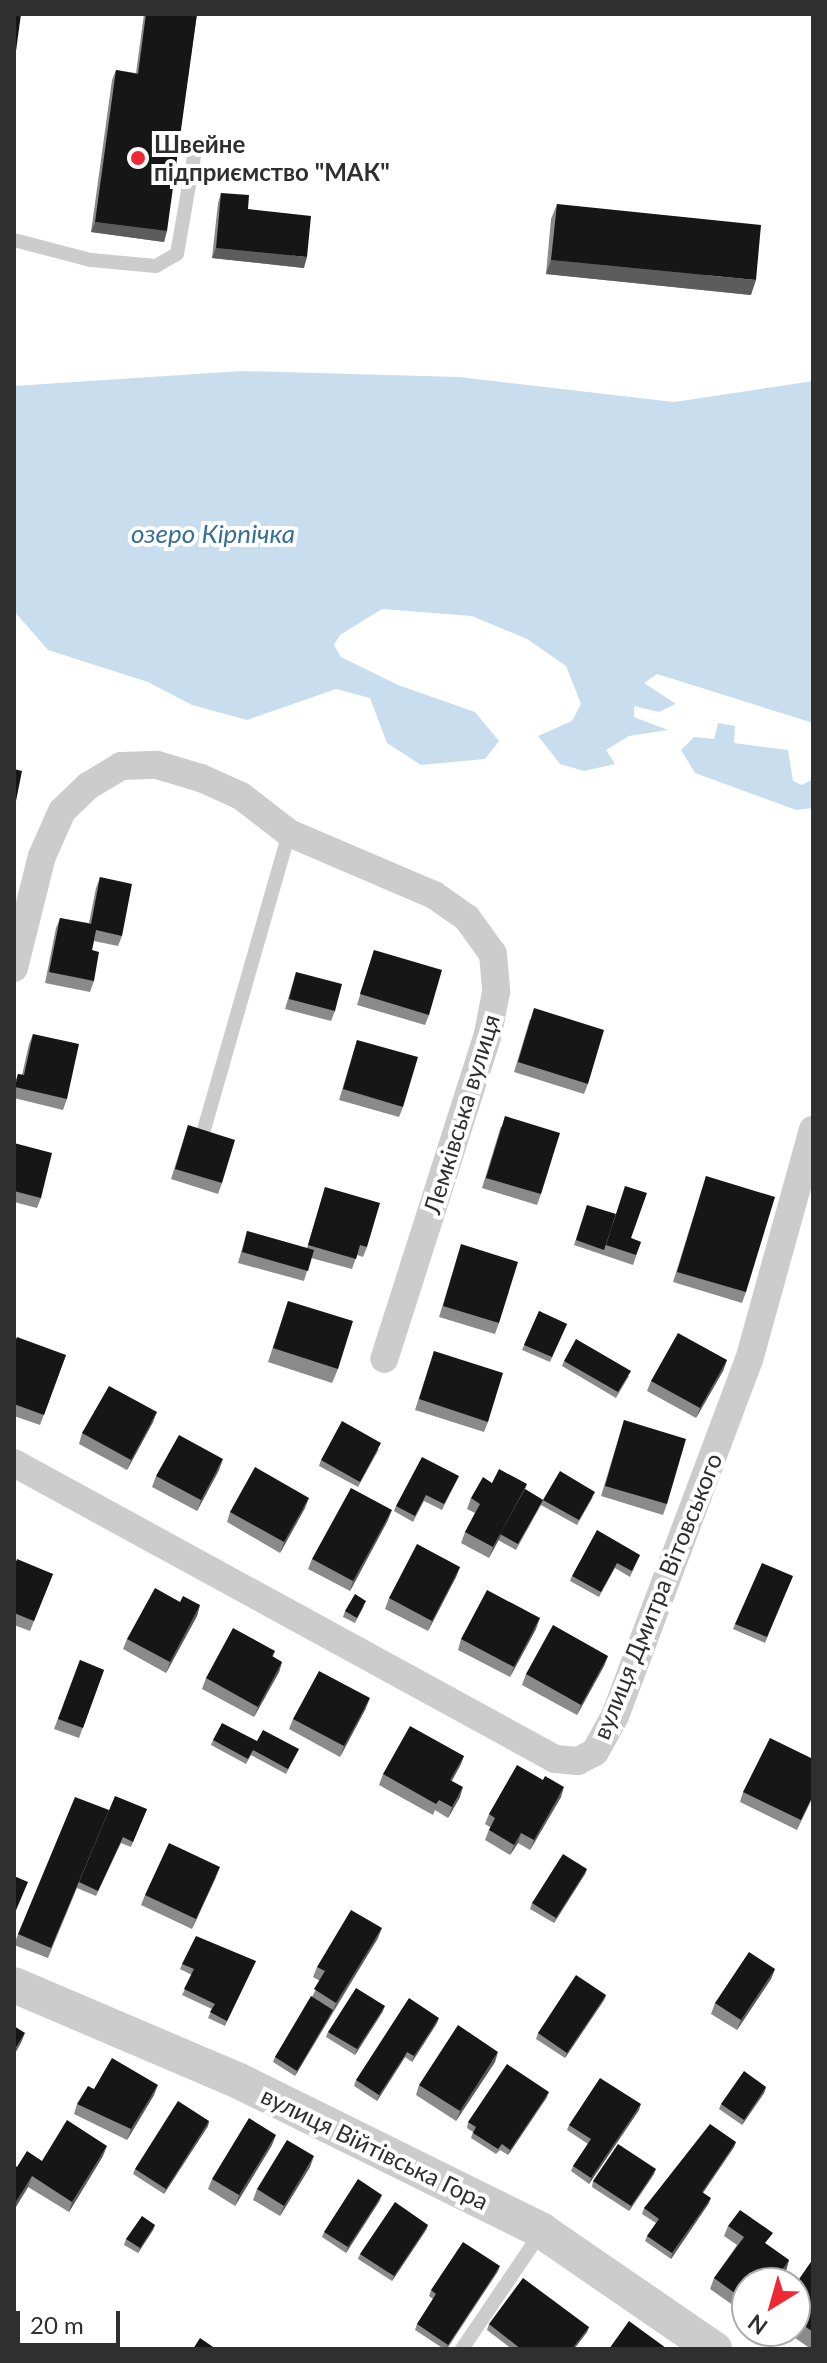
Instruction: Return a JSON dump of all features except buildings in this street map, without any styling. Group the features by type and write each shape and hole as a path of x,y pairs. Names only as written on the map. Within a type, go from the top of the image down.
{"street":[{"name":"Лемківська вулиця","path":"14,968 42,856 62,811 88,786 121,766 157,765 201,778 241,796 289,833 434,895 482,935 497,972 488,1034 384,1359"},
{"name":"вулиця Дмитра Вітовського","path":"14,1463 555,1759 578,1761 595,1752 615,1716 749,1360 813,1130"},
{"name":"вулиця Війтівська Гора","path":"14,1985 239,2081 542,2231 714,2349"}],"lane":[{"path":"14,240 91,260 156,266 177,254 196,145"},
{"path":"203,1133 289,833"},
{"path":"462,2349 542,2231"}],"water":[{"name":"озеро Кірпічка","path":"242,371 459,377 674,402 813,381 813,723 657,674 644,683 676,704 659,712 634,706 634,717 668,730 629,736 606,750 615,764 584,771 560,764 538,736 572,721 581,704 566,666 527,639 472,616 382,609 340,635 334,645 341,657 398,685 475,712 499,741 485,759 421,765 387,743 370,698 336,689 247,720 192,705 148,682 48,650 14,611 14,386"},
{"path":"718,723 735,726 734,743 788,750 793,781 802,785 813,779 813,808 796,810 695,773 681,750 694,737 714,739"}],"place":[{"name":"Швейне підприємство \"МАК\"","path":"138,158"}]}
